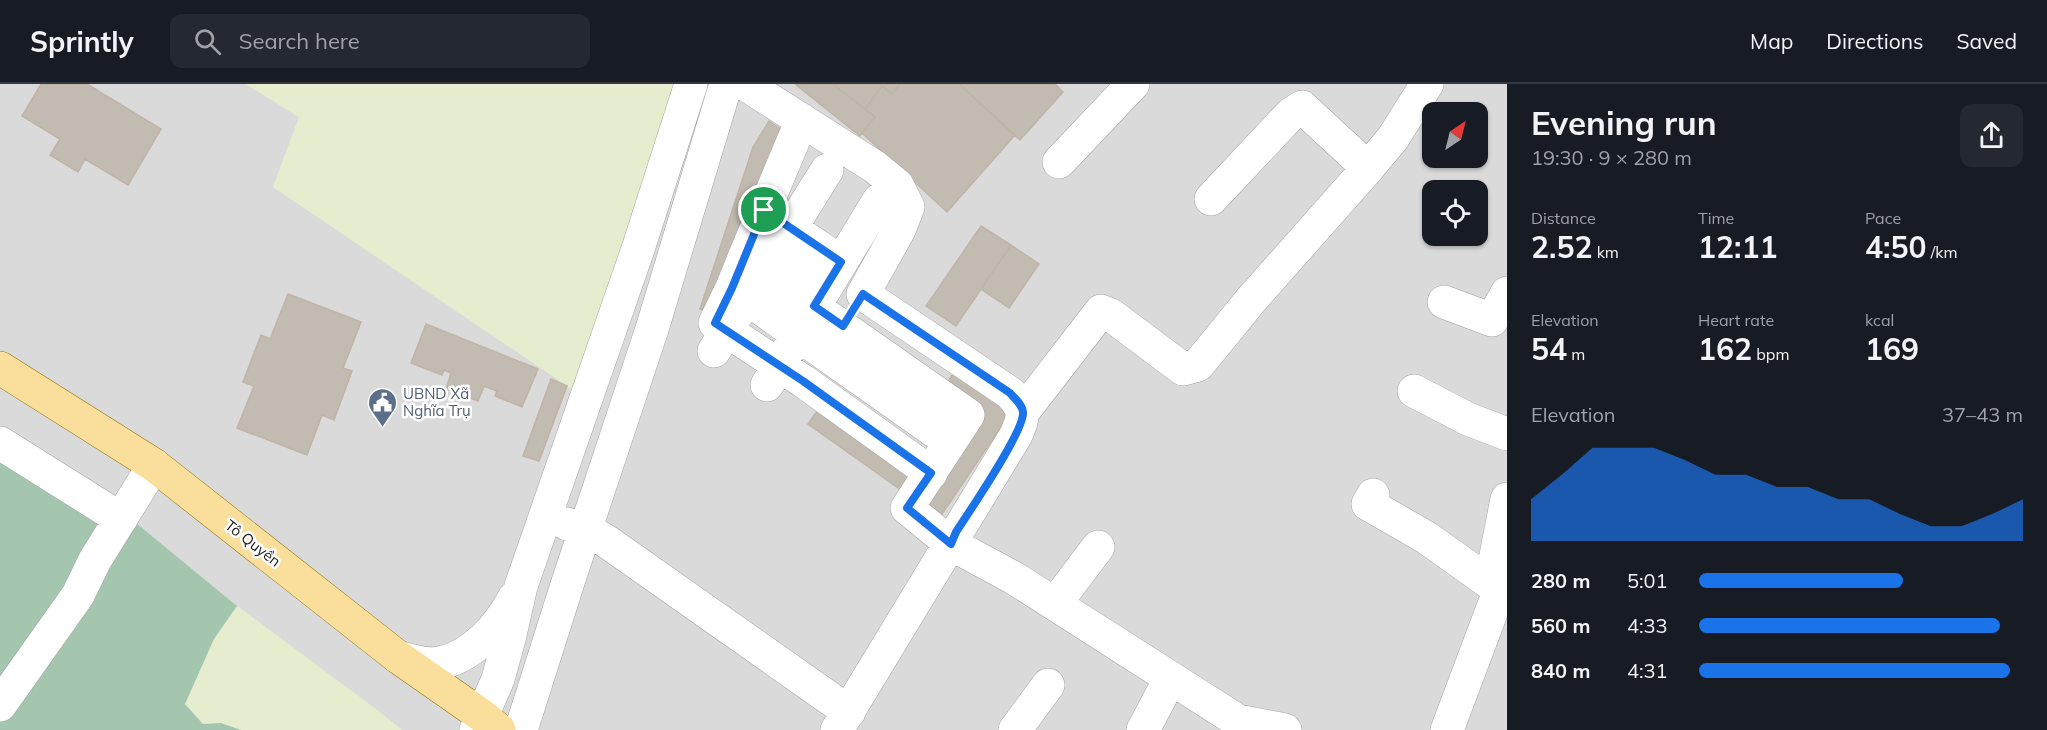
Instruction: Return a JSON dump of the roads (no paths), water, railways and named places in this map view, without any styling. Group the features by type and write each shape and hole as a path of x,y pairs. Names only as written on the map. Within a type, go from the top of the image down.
{"main road":[{"name":"Tô Quyền","path":"0,368 153,465 486,725"}],"street":[{"path":"486,725 521,586 638,249 691,84"},
{"path":"521,730 652,329 726,84"},
{"path":"746,84 875,167 897,185 908,207 899,230 863,294 843,346 793,384"},
{"path":"1059,162 1133,84"},
{"path":"544,517 587,530 606,541 843,721 1016,435 1023,412 1101,311 1111,315 1183,369 1197,365 1393,138 1427,84"},
{"path":"1211,199 1291,114 1302,107 1368,168"},
{"path":"759,255 802,120"},
{"path":"827,170 759,255 715,323 720,341 855,418 931,473"},
{"path":"793,384 821,296 879,200"},
{"path":"759,255 821,296 843,346 876,388 950,442"},
{"path":"759,255 821,296"},
{"path":"1443,302 1492,320 1507,293"},
{"path":"863,294 1010,393 1021,405 1023,412"},
{"path":"843,346 894,362 968,415 907,508 951,544 1014,578 1238,721 1285,730"},
{"path":"855,418 894,362"},
{"path":"893,446 933,389"},
{"path":"1414,391 1468,419 1507,434"},
{"path":"0,443 121,519"},
{"path":"0,705 78,595 95,560 153,465"},
{"path":"1372,495 1368,504 1427,538 1499,588"},
{"path":"1447,730 1499,588 1507,499"},
{"path":"1054,604 1098,547"},
{"path":"398,657 412,662 438,664 472,648 498,623 521,586"},
{"path":"1143,730 1170,679"},
{"path":"1016,730 1048,685"}],"place":[{"name":"UBND Xã Nghĩa Trụ","path":"382,428"}]}
